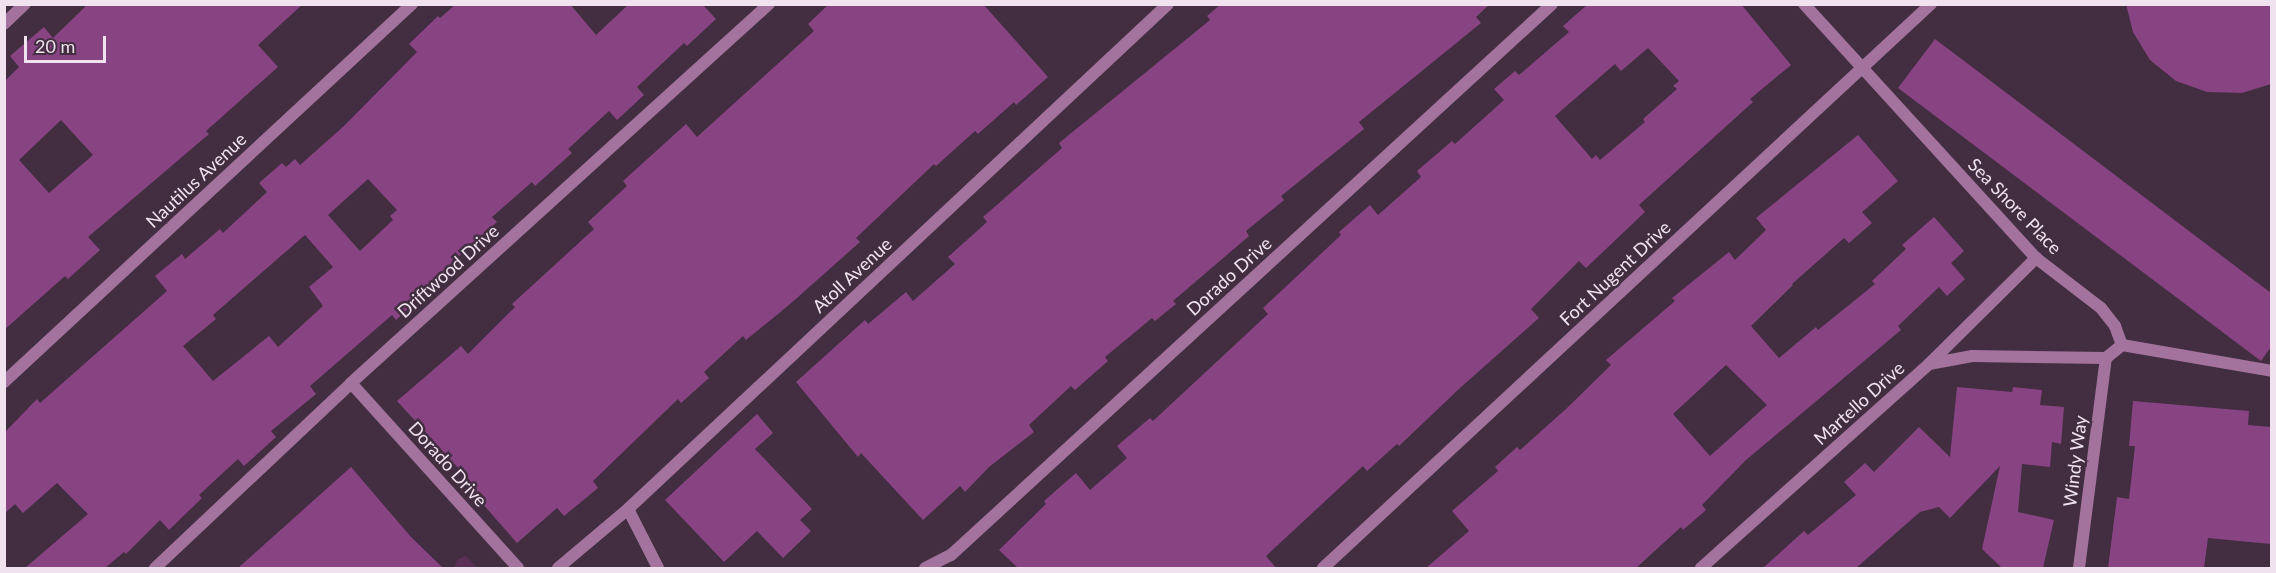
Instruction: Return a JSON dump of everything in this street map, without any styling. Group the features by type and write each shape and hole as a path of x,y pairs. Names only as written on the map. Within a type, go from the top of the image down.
{"street":[{"path":"4,24 25,4"},
{"name":"Nautilus Avenue","path":"4,382 412,4"},
{"name":"Driftwood Drive","path":"154,568 351,383 769,4"},
{"name":"Atoll Avenue","path":"558,568 628,509 1168,4"},
{"name":"Dorado Drive","path":"925,568 951,555 1552,4"},
{"name":"Sea Shore Place","path":"1804,4 2036,258 2101,308 2115,326 2122,345"},
{"name":"Fort Nugent Drive","path":"1323,568 1931,4"},
{"name":"Martello Drive","path":"1701,568 1929,364 2036,258"},
{"path":"1929,364 1972,356 2106,358 2122,345 2271,371"},
{"name":"Windy Way","path":"2079,568 2106,358"},
{"name":"Dorado Drive","path":"351,383 518,568"},
{"path":"628,509 658,568"}],"shaded area":[{"path":"466,556 477,568 454,568 457,560"}],"building":[{"path":"88,4 303,4 258,45 278,67 206,131 209,134 88,237 100,250 68,279 65,276 4,330 4,82 19,67 10,56 44,27 53,38","holes":["61,120 93,155 49,193 19,160"]},
{"path":"456,4 570,4 596,35 629,4 702,4 716,19 687,46 684,43 637,87 644,95 617,120 609,111 568,149 572,153 535,186 532,182 492,217 497,222 418,293 421,297 396,320 392,315 310,386 316,394 271,431 276,437 244,466 238,459 199,495 202,498 169,530 160,520 126,554 124,552 105,568 25,568 88,514 57,483 23,513 15,504 4,514 5,432 37,399 40,403 167,291 155,276 182,254 185,259 220,229 223,233 267,192 259,183 282,163 286,167 295,159 300,165 344,126 417,52 409,44 438,16 440,18","holes":["368,179 397,210 390,216 393,220 360,251 328,215","305,235 333,267 309,287 323,306 278,347 269,336 213,381 183,346 216,319 213,315"]},
{"path":"829,4 983,4 1048,77 1016,105 1014,102 978,134 975,131 936,166 934,164 856,238 860,242 746,340 743,336 704,372 709,378 681,403 678,399 593,481 598,488 564,516 557,508 517,543 467,486 471,482 397,401 461,346 468,354 515,307 512,304 594,229 588,222 627,186 623,181 686,124 697,137 814,31 808,24"},
{"path":"1221,4 1490,4 1476,17 1481,23 1359,122 1364,129 1281,196 1284,200 1246,231 1249,236 1173,301 1176,304 1155,321 1152,318 1105,357 1108,361 1075,390 1071,386 1029,425 1034,432 989,467 965,492 960,486 923,520 861,453 858,457 796,382 865,320 868,324 906,292 913,301 955,264 948,257 987,222 983,217 1062,148 1059,143 1210,20 1207,16"},
{"path":"1588,4 1741,4 1791,65 1750,99 1753,102 1639,205 1645,212 1586,268 1579,261 1531,309 1539,318 1399,446 1397,444 1367,471 1363,466 1266,556 1276,568 1018,568 999,550 1046,504 1044,501 1076,473 1090,490 1127,458 1117,446 1150,418 1153,421 1268,314 1263,308 1341,235 1339,232 1370,205 1378,215 1421,177 1417,171 1452,141 1455,144 1504,100 1494,89 1515,71 1519,75 1569,32 1563,26","holes":["1648,48 1679,81 1673,86 1677,89 1643,119 1645,122 1600,160 1596,155 1592,159 1555,116 1615,64 1621,71"]},
{"path":"2126,4 2271,4 2271,84 2242,93 2207,92 2176,81 2150,60 2133,32"},
{"path":"1935,39 2271,293 2271,347 2261,361 1898,88"},
{"path":"1858,135 1898,181 1862,212 1872,223 1849,243 1844,238 1792,284 1751,326 1779,358 1816,327 1818,330 1875,284 1872,281 1906,249 1902,245 1934,217 1964,251 1951,263 1965,279 1947,296 1939,287 1898,326 1901,330 1746,460 1702,505 1706,510 1683,530 1681,527 1636,568 1426,568 1469,531 1452,511 1498,471 1495,467 1517,447 1520,450 1567,408 1611,365 1606,360 1675,301 1672,298 1729,252 1735,260 1766,230 1756,218","holes":["1726,365 1767,405 1710,456 1673,414"]},
{"path":"1957,387 2012,392 2013,387 2042,390 2040,405 2064,407 2061,444 2052,442 2050,467 2022,464 2018,512 2054,520 2043,568 2002,568 1982,549 2000,466 1950,518 1939,507 1920,512 1856,568 1763,568 1804,531 1808,535 1856,495 1844,482 1865,463 1874,472 1919,427 1950,457"},
{"path":"2133,401 2249,411 2248,425 2271,427 2271,544 2208,538 2204,568 2108,568 2117,497 2129,499 2135,446 2129,446"},
{"path":"757,414 773,433 755,449 812,509 800,520 811,531 783,558 757,531 724,562 665,500"},
{"path":"351,467 411,537 443,568 238,568"}]}
